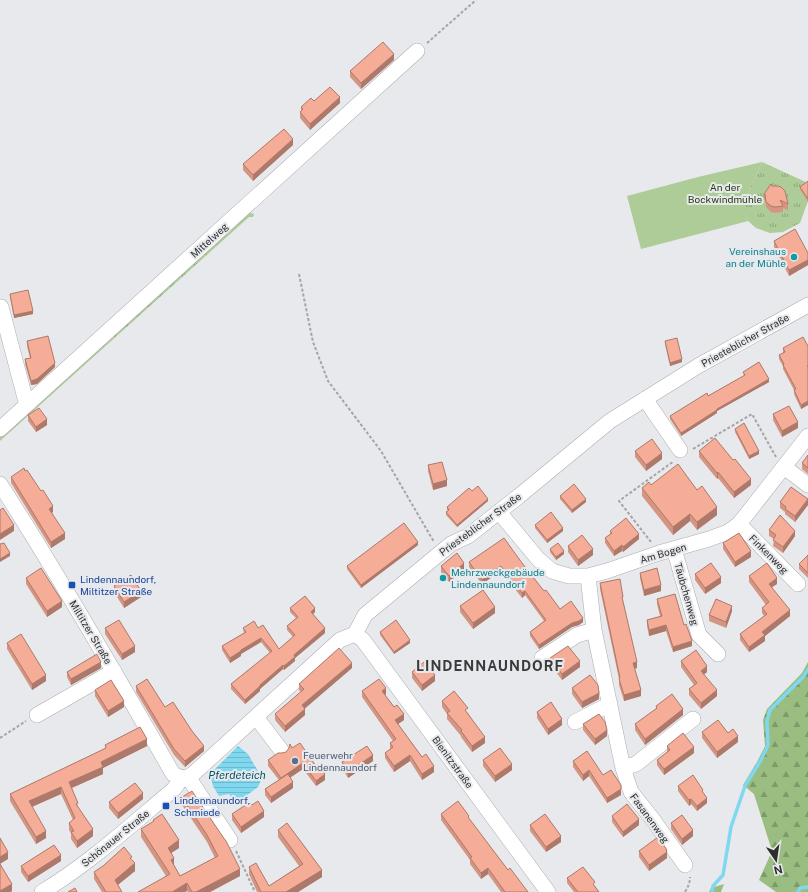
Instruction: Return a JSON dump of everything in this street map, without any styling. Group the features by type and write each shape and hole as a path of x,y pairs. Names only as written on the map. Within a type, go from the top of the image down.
{"street":[{"name":"Mittelweg","path":"0,430 417,51"},
{"path":"1,307 25,398 29,403"},
{"name":"Priesteblicher Straße","path":"355,634 365,615 452,544 468,536 610,421 698,366 806,310"},
{"path":"645,399 683,453"},
{"name":"Am Bogen","path":"498,512 538,559 552,570 569,576 588,576 728,532 739,524 808,436"},
{"path":"784,467 808,485"},
{"name":"Miltitzer Straße","path":"0,484 38,543 173,774 185,777 230,840"},
{"name":"Finkenweg","path":"739,524 798,584"},
{"name":"Täubchenweg","path":"666,551 699,635 718,654"},
{"name":"Fasanenweg","path":"588,576 594,630 623,768 631,792 658,818 685,865"},
{"path":"542,658 576,635 594,630"},
{"path":"185,777 194,774 340,640 355,634"},
{"name":"Bienitzstraße","path":"355,634 363,640 548,892"},
{"path":"37,715 114,671"},
{"path":"575,722 610,704"},
{"path":"256,718 281,750"},
{"path":"623,768 636,764 693,719"},
{"name":"Schönauer Straße","path":"42,892 56,884 95,855 173,790 185,777"}],"path":[{"path":"417,51 476,0"},
{"path":"299,274 313,342 328,381 381,451 441,553"},
{"path":"666,551 619,501 683,453 752,414 780,463 784,467"},
{"path":"0,738 37,715"},
{"path":"230,840 255,892"}],"green space":[{"path":"762,162 808,183 808,201 800,223 783,232 770,233 756,228 748,221 745,214 745,199"},
{"name":"An der Bockwindmühle","path":"762,162 745,199 745,214 748,221 641,249 627,196"},
{"path":"247,212 254,214 253,217 249,217 0,441 0,435"},
{"path":"808,662 808,892 776,892 759,880 772,851 754,794 743,785 765,746 763,720 767,709 802,673"},
{"path":"724,884 721,892 709,892 711,888"}],"water":[{"name":"Pferdeteich","path":"238,746 248,754 262,778 258,787 235,804 229,794 219,796 213,786 210,774"}],"building":[{"path":"383,42 394,54 361,83 350,71"},
{"path":"330,87 340,97 310,124 300,112 303,109 301,107 311,98 314,101"},
{"path":"284,129 293,139 253,175 243,164"},
{"path":"808,181 808,199 800,187"},
{"path":"771,184 772,186 781,187 785,191 788,204 780,200 783,206 775,207 766,202 764,194"},
{"path":"795,229 808,253 808,260 789,270 774,241"},
{"path":"28,290 33,311 14,315 10,294"},
{"path":"48,336 55,363 37,379 31,381 25,359 31,358 27,341"},
{"path":"803,337 808,346 808,401 801,405 794,390 796,389 779,355 785,352 783,348"},
{"path":"677,338 682,359 670,363 665,341"},
{"path":"759,362 769,379 717,409 681,433 670,416 707,393 708,396 745,375 743,372"},
{"path":"789,406 798,422 782,431 773,414"},
{"path":"39,408 47,419 36,427 28,415"},
{"path":"744,423 759,451 749,456 735,429"},
{"path":"715,438 751,479 734,492 699,451"},
{"path":"652,439 662,453 646,465 635,451"},
{"path":"808,455 808,468 802,463"},
{"path":"442,462 447,480 433,484 428,465"},
{"path":"678,464 697,490 702,486 717,507 697,522 690,514 673,527 642,488 649,482 651,485"},
{"path":"24,468 25,471 27,470 41,491 43,490 53,506 49,509 65,533 51,542 11,477"},
{"path":"574,484 586,499 572,510 560,496"},
{"path":"478,486 488,499 457,525 446,512 449,510 447,507 469,488 472,491"},
{"path":"791,487 808,499 795,516 785,509 786,507 780,502"},
{"path":"3,508 14,525 0,534 0,510"},
{"path":"551,512 563,528 547,540 535,525"},
{"path":"780,515 795,531 783,547 773,540 776,535 769,530"},
{"path":"626,518 639,534 623,547 622,545 614,551 605,538 612,533 610,531"},
{"path":"404,523 418,542 361,585 347,566"},
{"path":"739,533 751,551 735,562 723,543"},
{"path":"582,535 593,549 578,560 568,546"},
{"path":"504,538 544,591 546,590 560,609 571,601 583,618 572,623 539,645 530,632 546,620 525,591 522,593 501,566 482,580 469,562"},
{"path":"4,543 10,553 0,559 0,544"},
{"path":"558,543 564,551 556,557 550,549"},
{"path":"457,553 464,563 449,576 441,566"},
{"path":"808,555 808,573 799,564"},
{"path":"711,563 721,577 705,588 695,574"},
{"path":"767,563 777,578 769,584 790,610 762,632 765,635 749,647 740,634 767,614 762,608 769,602 749,576"},
{"path":"41,568 62,601 47,611 26,578"},
{"path":"657,568 661,585 644,590 640,573"},
{"path":"131,575 141,591 124,602 114,586"},
{"path":"620,579 622,597 637,662 633,663 641,690 624,695 619,679 600,583"},
{"path":"483,590 495,607 473,623 460,606"},
{"path":"675,594 684,625 686,624 692,641 673,647 666,625 649,630 647,620 662,616 657,599"},
{"path":"305,596 315,608 311,612 325,628 294,655 295,657 284,666 283,665 245,700 231,684 272,651 261,638 230,658 222,646 246,632 243,628 254,621 258,628 263,625 279,649 295,635 287,626 298,617 290,608"},
{"path":"716,599 732,606 726,622 709,615"},
{"path":"119,620 135,646 122,654 105,628"},
{"path":"396,620 410,640 394,652 380,632"},
{"path":"21,634 46,675 32,684 7,643"},
{"path":"568,646 580,661 562,674 550,658"},
{"path":"339,648 352,663 302,705 305,709 285,726 275,714 304,689 299,684"},
{"path":"696,650 707,666 701,671 717,690 701,703 689,689 697,683 681,661"},
{"path":"97,654 101,662 71,679 67,672"},
{"path":"424,662 435,675 422,685 412,672"},
{"path":"590,675 598,685 599,693 582,702 572,688"},
{"path":"147,679 165,707 173,702 204,746 185,761 174,749 136,686"},
{"path":"379,679 386,688 382,691 394,707 397,705 404,714 395,720 422,757 426,754 434,766 422,774 410,755 394,766 385,753 393,747 390,743 396,739 362,691"},
{"path":"111,680 124,701 108,711 95,690"},
{"path":"454,691 468,708 465,710 485,737 472,746 461,731 462,730 447,713 450,711 442,701"},
{"path":"672,694 683,709 645,739 635,724 657,708 656,706"},
{"path":"551,702 562,719 548,729 537,712"},
{"path":"599,714 605,722 607,730 595,739 583,724"},
{"path":"718,720 728,733 733,729 738,736 717,752 702,732"},
{"path":"140,727 147,739 101,762 103,767 69,782 78,803 76,804 93,829 77,841 71,832 74,831 69,823 75,818 61,787 29,801 46,831 36,837 10,794 106,748 105,745"},
{"path":"683,733 694,747 664,769 657,760 670,750 667,746"},
{"path":"300,743 316,766 318,765 325,774 316,781 303,763 281,778 268,760 278,753 286,752 290,744 292,748"},
{"path":"367,746 373,755 348,772 342,762"},
{"path":"500,748 512,764 495,776 483,760"},
{"path":"587,751 603,775 611,770 621,785 621,789 607,798 589,770 583,775 573,761"},
{"path":"288,774 293,782 271,797 265,789"},
{"path":"693,775 707,798 697,806 691,799 689,800 678,786"},
{"path":"135,783 143,793 118,813 109,802"},
{"path":"192,791 226,841 240,869 196,892 192,892 187,883 172,892 138,892 170,874 141,829 162,814 179,840 168,848 174,858 171,860 180,876 218,856 207,835 182,797"},
{"path":"258,801 264,811 241,827 232,814 250,802 252,805"},
{"path":"458,801 469,816 468,817 508,870 510,868 528,892 505,892 488,868 481,873 470,858 472,857 441,814"},
{"path":"627,804 639,819 623,832 612,816"},
{"path":"545,814 561,836 546,847 530,825"},
{"path":"682,815 693,830 682,839 671,823"},
{"path":"287,823 322,870 286,892 261,892 249,867 256,863 269,886 303,864 278,830"},
{"path":"658,837 667,852 649,865 639,851"},
{"path":"0,838 8,852 0,857"},
{"path":"54,845 61,855 28,876 21,866"},
{"path":"124,847 132,857 130,858 135,863 115,880 122,892 106,892 94,872"},
{"path":"0,864 12,884 0,891"},
{"path":"583,867 595,882 593,884 599,892 578,892 567,878"},
{"path":"75,888 77,892 68,892"}],"waterway":[{"path":"712,892 713,886 723,875 731,827 745,786 761,760 768,745 767,721 770,710 804,676 808,669"},
{"path":"798,892 800,888 808,887"}],"place":[{"name":"Vereinshaus an der Mühle","path":"794,257"},
{"name":"Mehrzweckgebäude Lindennaundorf","path":"443,578"},
{"name":"Lindennaundorf, Miltitzer Straße","path":"72,585"},
{"name":"Feuerwehr Lindennaundorf","path":"295,761"},
{"name":"Lindennaundorf, Schmiede","path":"166,806"}],"district":[{"name":"LINDENNAUNDORF","path":"490,666"}]}
